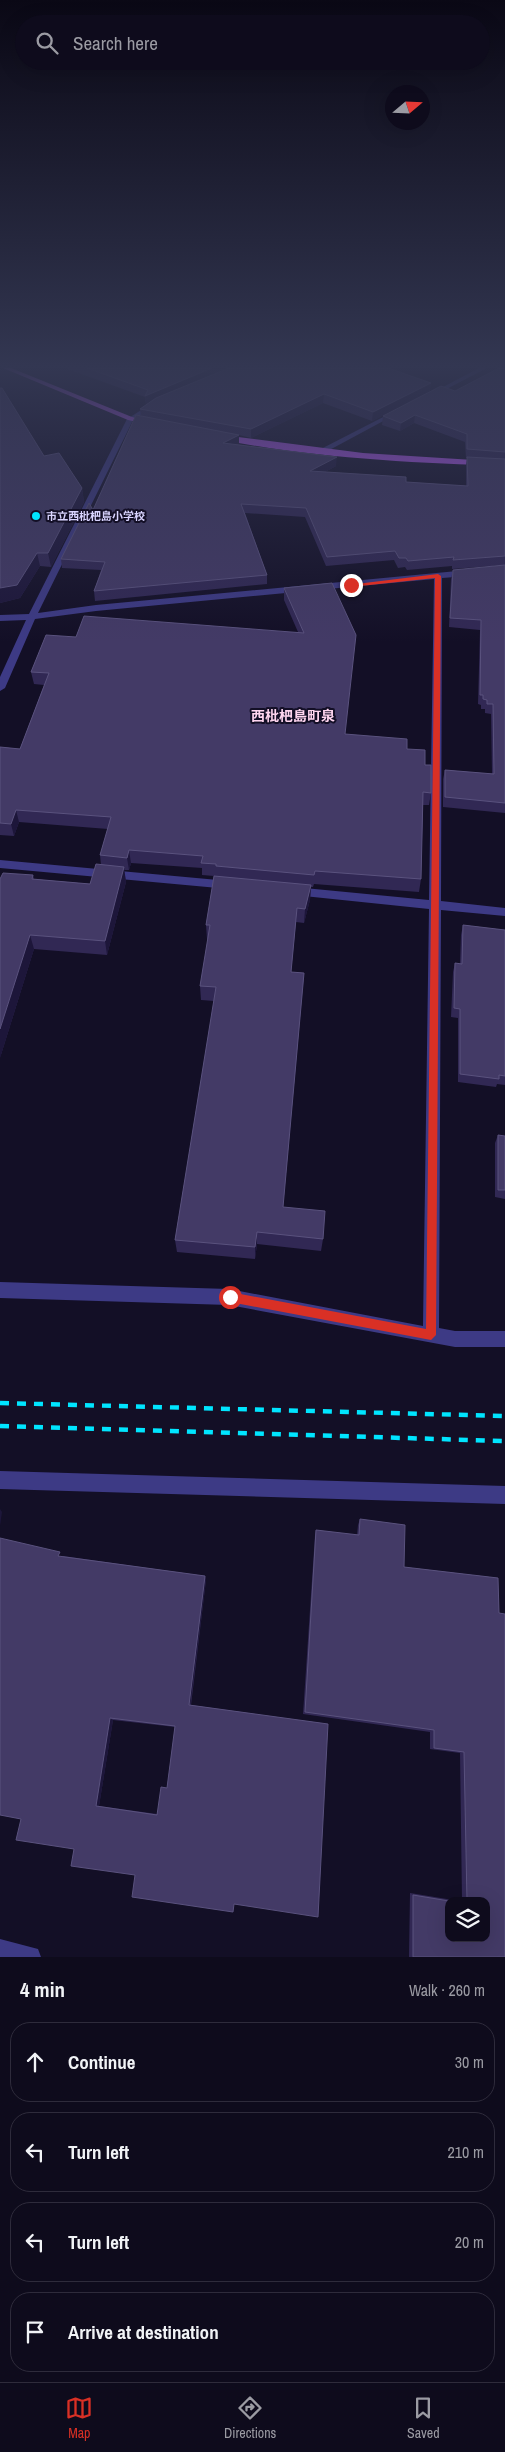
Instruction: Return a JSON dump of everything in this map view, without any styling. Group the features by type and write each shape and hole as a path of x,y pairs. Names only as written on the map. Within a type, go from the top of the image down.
{"main road":[{"path":"411,459 505,464"}],"street":[{"path":"0,688 32,617 110,459"},
{"path":"0,618 32,617 96,608 476,572"},
{"path":"431,1335 438,576"},
{"path":"0,864 239,886"},
{"path":"278,889 505,912"},
{"path":"0,1290 230,1297 455,1339 505,1339"},
{"path":"0,1480 505,1495"},
{"path":"0,1950 30,1957"}],"building":[{"path":"0,459 63,459 82,488 48,553 37,553 17,585 0,588"},
{"path":"116,459 333,459 310,471 406,477 406,482 468,486 467,459 505,459 505,556 453,560 454,557 408,561 406,558 399,558 395,551 327,557 306,508 241,504 267,575 94,591 105,562 61,559 89,503 93,510"},
{"path":"505,565 505,803 445,797 445,770 494,774 493,704 487,704 487,700 483,699 483,695 480,695 481,620 450,618 453,570"},
{"path":"332,583 356,635 345,734 407,739 407,749 425,750 425,765 431,765 431,793 423,792 421,879 315,871 314,875 216,866 216,864 201,863 203,856 129,850 127,858 100,855 111,817 16,810 11,824 0,823 0,747 20,749 49,673 31,672 46,635 76,637 84,616 304,633 284,588"},
{"path":"96,864 124,867 105,941 30,935 0,1029 0,879 3,873 33,875 32,879 90,884"},
{"path":"214,876 311,885 305,909 297,908 291,972 304,973 283,1207 325,1211 323,1239 257,1232 255,1247 175,1240 216,987 200,986 210,925 206,925"},
{"path":"463,925 505,930 505,1076 499,1075 499,1079 460,1074 460,1009 454,1008 455,963 462,964"},
{"path":"498,1135 505,1136 505,1190 498,1190"},
{"path":"360,1519 405,1525 404,1567 498,1578 499,1613 505,1614 505,1957 413,1957 413,1895 445,1900 445,1942 490,1942 490,1897 467,1897 464,1752 434,1748 434,1730 305,1712 316,1530 359,1535"},
{"path":"0,1538 60,1552 58,1556 205,1576 189,1705 328,1724 318,1917 234,1904 233,1912 132,1897 135,1875 71,1866 74,1849 16,1840 21,1819 0,1815","holes":["110,1718 175,1726 167,1788 161,1787 157,1815 96,1806"]}],"railway":[{"path":"0,1403 505,1416"},
{"path":"0,1426 505,1441"}],"place":[{"name":"市立西枇杷島小学校","path":"36,516"}],"district":[{"name":"西枇杷島町泉","path":"293,716"}],"route":[{"path":"230,1297 431,1335 438,576 351,585"}]}
